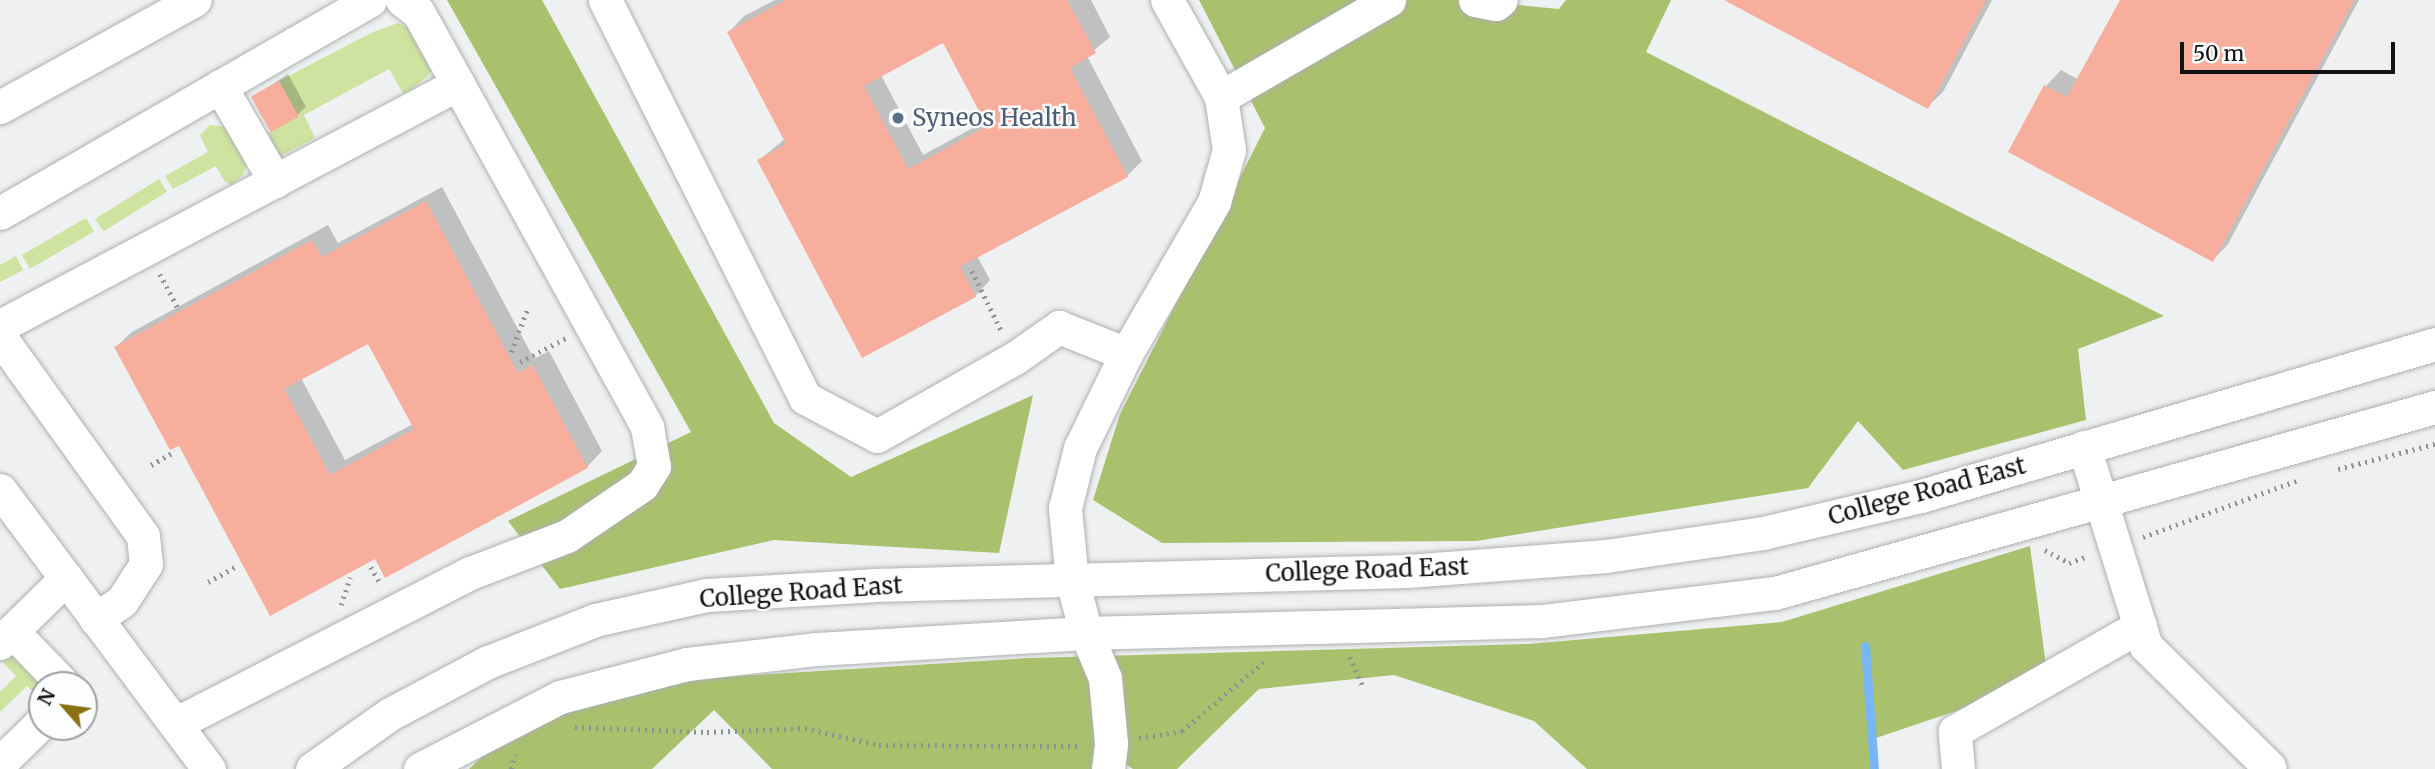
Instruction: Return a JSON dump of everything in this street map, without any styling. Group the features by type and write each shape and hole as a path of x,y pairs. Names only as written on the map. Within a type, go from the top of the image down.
{"street":[{"path":"0,213 370,0"},
{"path":"175,724 470,573 567,536 642,485 654,466 647,427 418,12 402,0"},
{"path":"605,0 805,397 877,436 1015,358 1059,327 1126,354"},
{"path":"1108,769 1111,743 1105,678 1086,633 1072,580 1065,508 1080,449 1126,354 1214,202 1229,150 1221,97 1167,0"},
{"path":"1221,97 1389,0"},
{"path":"1475,0 1501,0"},
{"path":"0,107 181,3"},
{"path":"0,326 457,84"},
{"path":"220,86 275,181"},
{"path":"0,337 143,536 146,565 122,601 96,619"},
{"name":"College Road East","path":"312,769 390,714 477,667 594,620 707,595 1072,580 1407,571 1606,555 1763,533 1921,496 2435,344"},
{"path":"420,769 560,697 687,664 817,649 1086,633 1543,621 1775,593 2102,504 2435,407"},
{"path":"2084,447 2146,646 2269,767"},
{"path":"0,491 209,769"},
{"path":"47,671 6,637 66,578"},
{"path":"1958,769 1955,731 2140,626"},
{"path":"0,763 28,736"}],"path":[{"path":"972,271 1015,358"},
{"path":"511,352 527,310"},
{"path":"520,362 591,325"},
{"path":"151,465 175,451"},
{"path":"208,582 237,566"},
{"path":"1348,653 1364,689"}],"green space":[{"path":"447,0 542,0 774,423 851,477 1033,395 999,553 774,540 560,589 508,521 691,432"},
{"path":"1199,0 1464,0 1559,9 1566,0 1671,0 1646,52 2164,316 2078,349 2086,420 1903,470 1858,421 1808,488 1476,541 1162,543 1093,500 1120,414 1265,128"},
{"path":"398,23 409,28 431,70 428,76 404,95 389,69 304,115 315,138 281,156 272,154 259,138 298,117 279,81 371,33"},
{"path":"210,125 229,127 249,156 243,175 232,185 225,182 216,166 173,189 165,176 208,152 200,135"},
{"path":"159,179 167,192 103,231 95,219"},
{"path":"86,218 94,232 30,269 22,255"},
{"path":"16,256 23,270 0,282 0,265"},
{"path":"2030,546 2048,680 1870,740 1875,769 1587,769 1534,721 1394,675 1259,689 1177,769 1133,769 1113,756 1101,769 772,769 714,710 652,769 469,769 518,724 690,679 1029,658 1528,644 1782,622"},
{"path":"13,652 30,671 28,687 0,712 0,692 16,676 3,662"}],"building":[{"path":"786,0 1067,0 1096,53 1070,68 1128,177 960,267 976,297 862,358 757,160 786,144 727,32","holes":["943,43 987,126 908,169 864,86"]},
{"path":"1724,0 1986,0 1928,109"},
{"path":"2120,0 2354,0 2213,262 2008,152 2044,85 2067,97"},
{"path":"279,81 299,117 271,132 251,97"},
{"path":"426,201 518,373 533,365 588,468 385,578 375,559 270,616 179,446 170,450 114,347 312,240 322,257","holes":["368,344 414,429 330,475 284,389"]}],"waterway":[{"path":"1865,646 1874,769"}],"place":[{"name":"Syneos Health","path":"898,118"}]}
